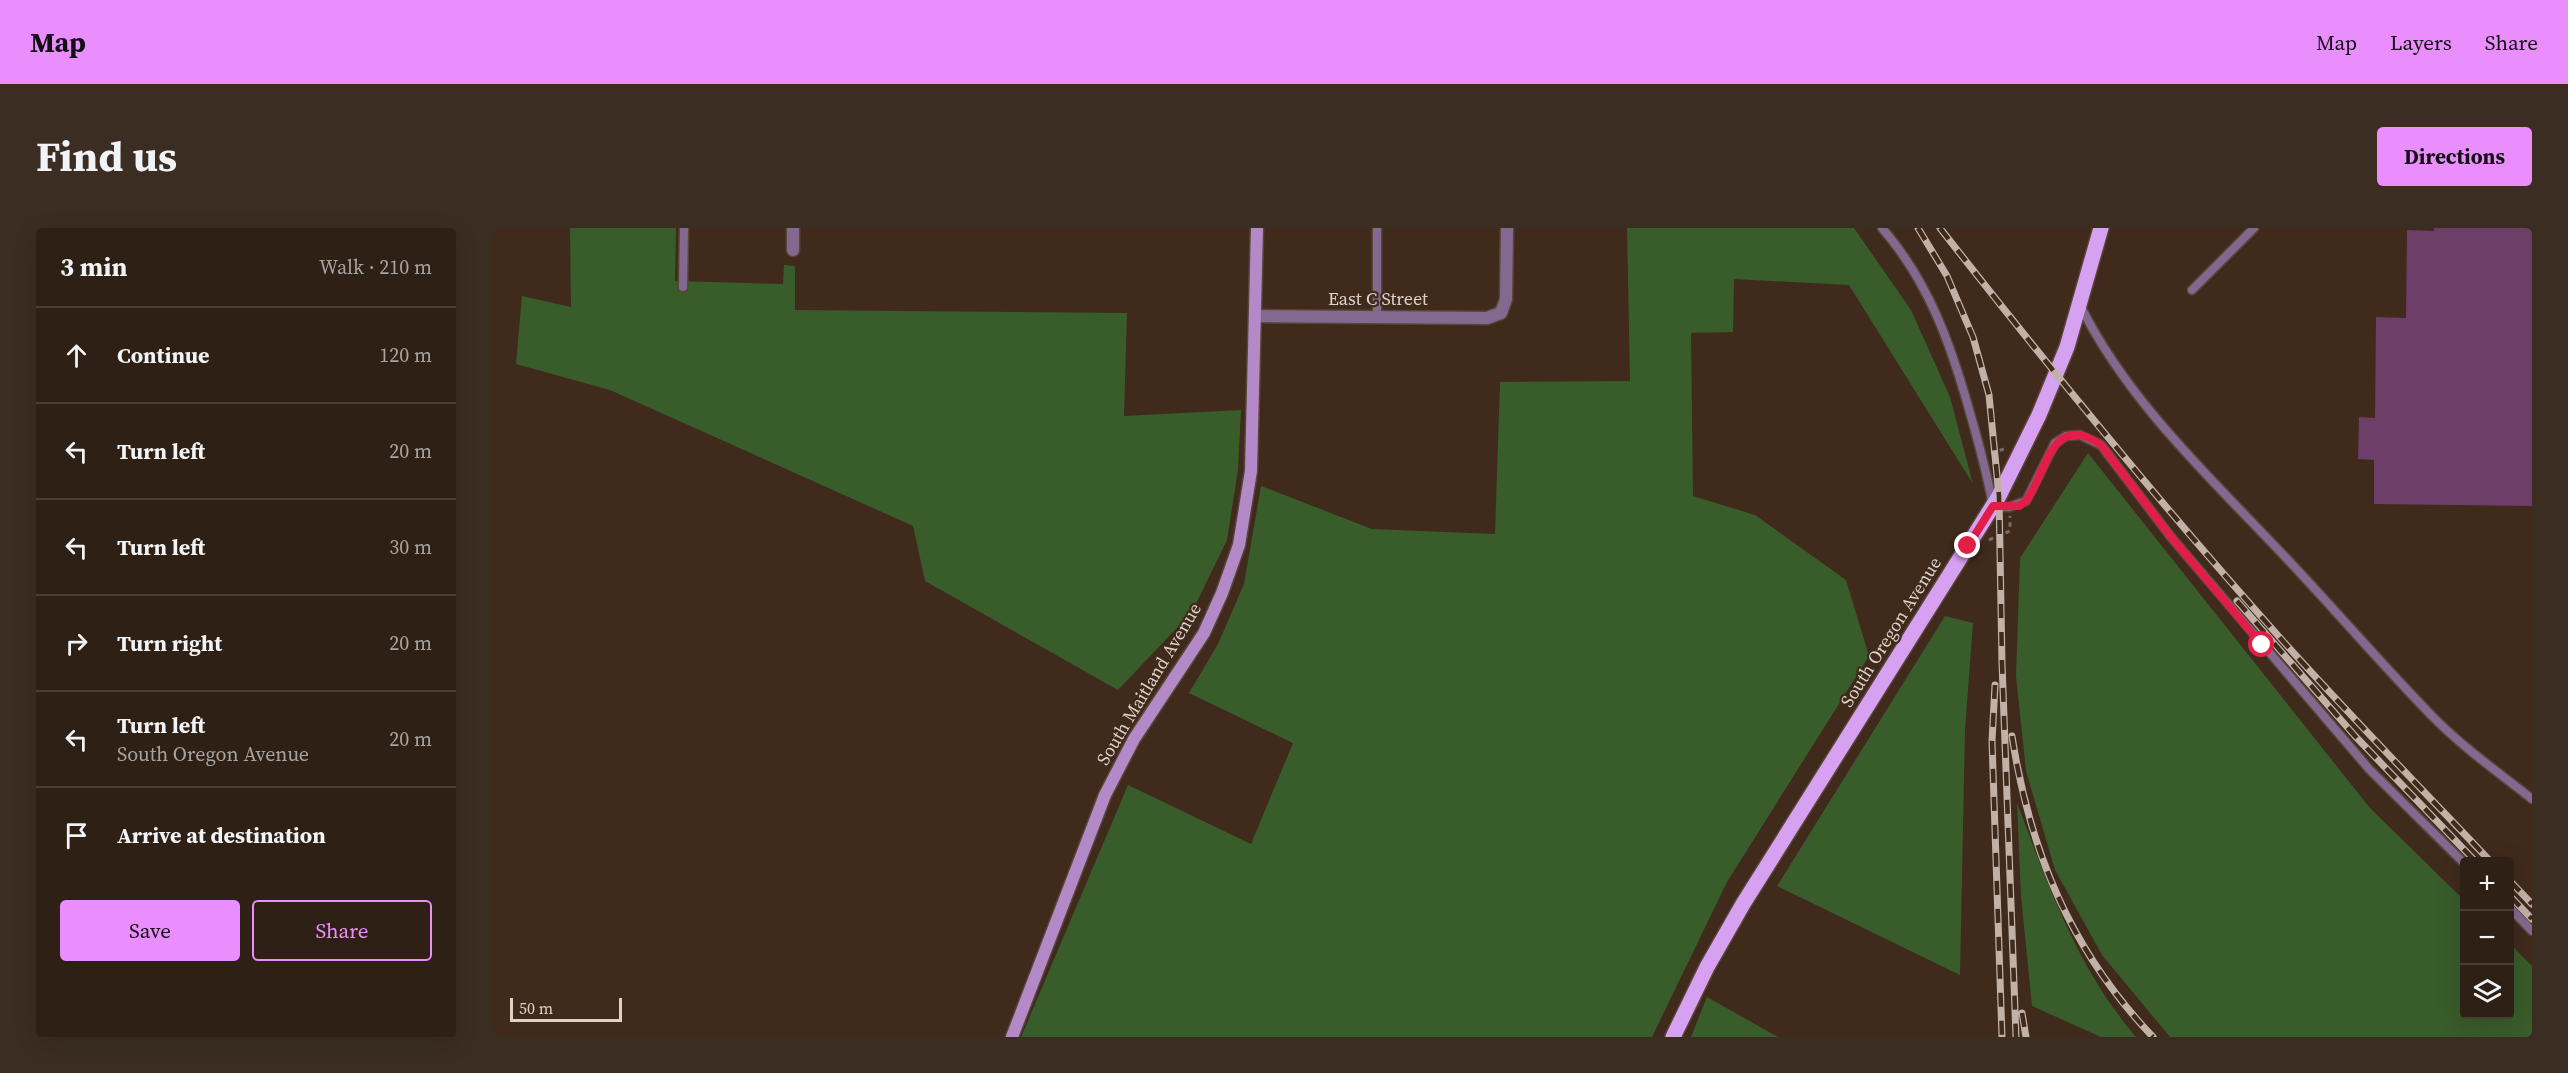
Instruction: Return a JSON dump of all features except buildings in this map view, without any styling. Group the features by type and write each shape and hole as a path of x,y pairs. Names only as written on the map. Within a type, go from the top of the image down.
{"main road":[{"name":"South Oregon Avenue","path":"1673,1037 1707,967 1738,913 1993,506 2039,415 2080,305 2101,228"}],"street":[{"path":"793,228 793,250"},
{"name":"South Maitland Avenue","path":"1012,1037 1105,795 1134,739 1204,633 1239,545 1250,490 1257,228"},
{"name":"East C Street","path":"1255,316 1487,318 1501,313 1506,299 1507,228"}],"lane":[{"path":"683,287 684,228"},
{"path":"1377,228 1377,317"},
{"path":"1882,228 1913,267 1931,299 1955,358 1985,461 1993,506 2019,506 2026,501 2055,443 2066,436 2080,435 2101,445 2171,537 2354,751 2460,859"},
{"path":"2192,290 2254,228"},
{"path":"2080,305 2096,337 2146,406 2213,481 2435,718 2532,799"},
{"path":"2513,911 2532,931"}],"green space":[{"path":"570,228 676,228 675,281 783,284 784,265 795,266 795,310 1127,313 1124,416 1241,410 1238,470 1227,540 1192,612 1118,690 925,581 913,526 610,390 516,364 522,296 571,307"},
{"path":"1627,228 1854,228 1911,310 1950,397 1973,484 1849,285 1734,279 1733,332 1691,333 1693,496 1755,515 1846,580 1869,656 1727,882 1652,1037 1021,1037 1128,785 1251,844 1293,743 1189,693 1218,644 1244,584 1261,486 1372,529 1495,534 1500,382 1630,381"},
{"path":"2088,453 2370,808 2460,896 2460,1019 2514,1019 2514,948 2532,966 2532,1037 2170,1037 2102,955 2055,870 2026,771 2016,676 2020,558"},
{"path":"1945,616 1973,623 1965,730 1960,975 1777,886"},
{"path":"2017,803 2066,926 2097,983 2115,1011 2136,1037 2101,1037 2032,1006 2021,896"},
{"path":"1707,997 1778,1037 1691,1037"}],"railway":[{"path":"1918,228 1947,276 1973,337 1989,395 1999,496 2002,663 2016,1037"},
{"path":"1940,228 2108,437 2238,590 2334,696 2486,857"},
{"path":"2237,601 2355,736 2471,857"},
{"path":"1995,685 1992,741 2002,1037"},
{"path":"2012,736 2030,820 2059,898 2077,935 2099,970 2124,1004 2153,1037"},
{"path":"2514,885 2532,904"},
{"path":"2514,900 2532,919"},
{"path":"2022,1013 2026,1037"}],"route":[{"path":"1968,546 1993,506 2019,506 2026,501 2033,492 2055,443 2066,436 2080,435 2090,438 2101,445 2171,537 2262,645"}]}
